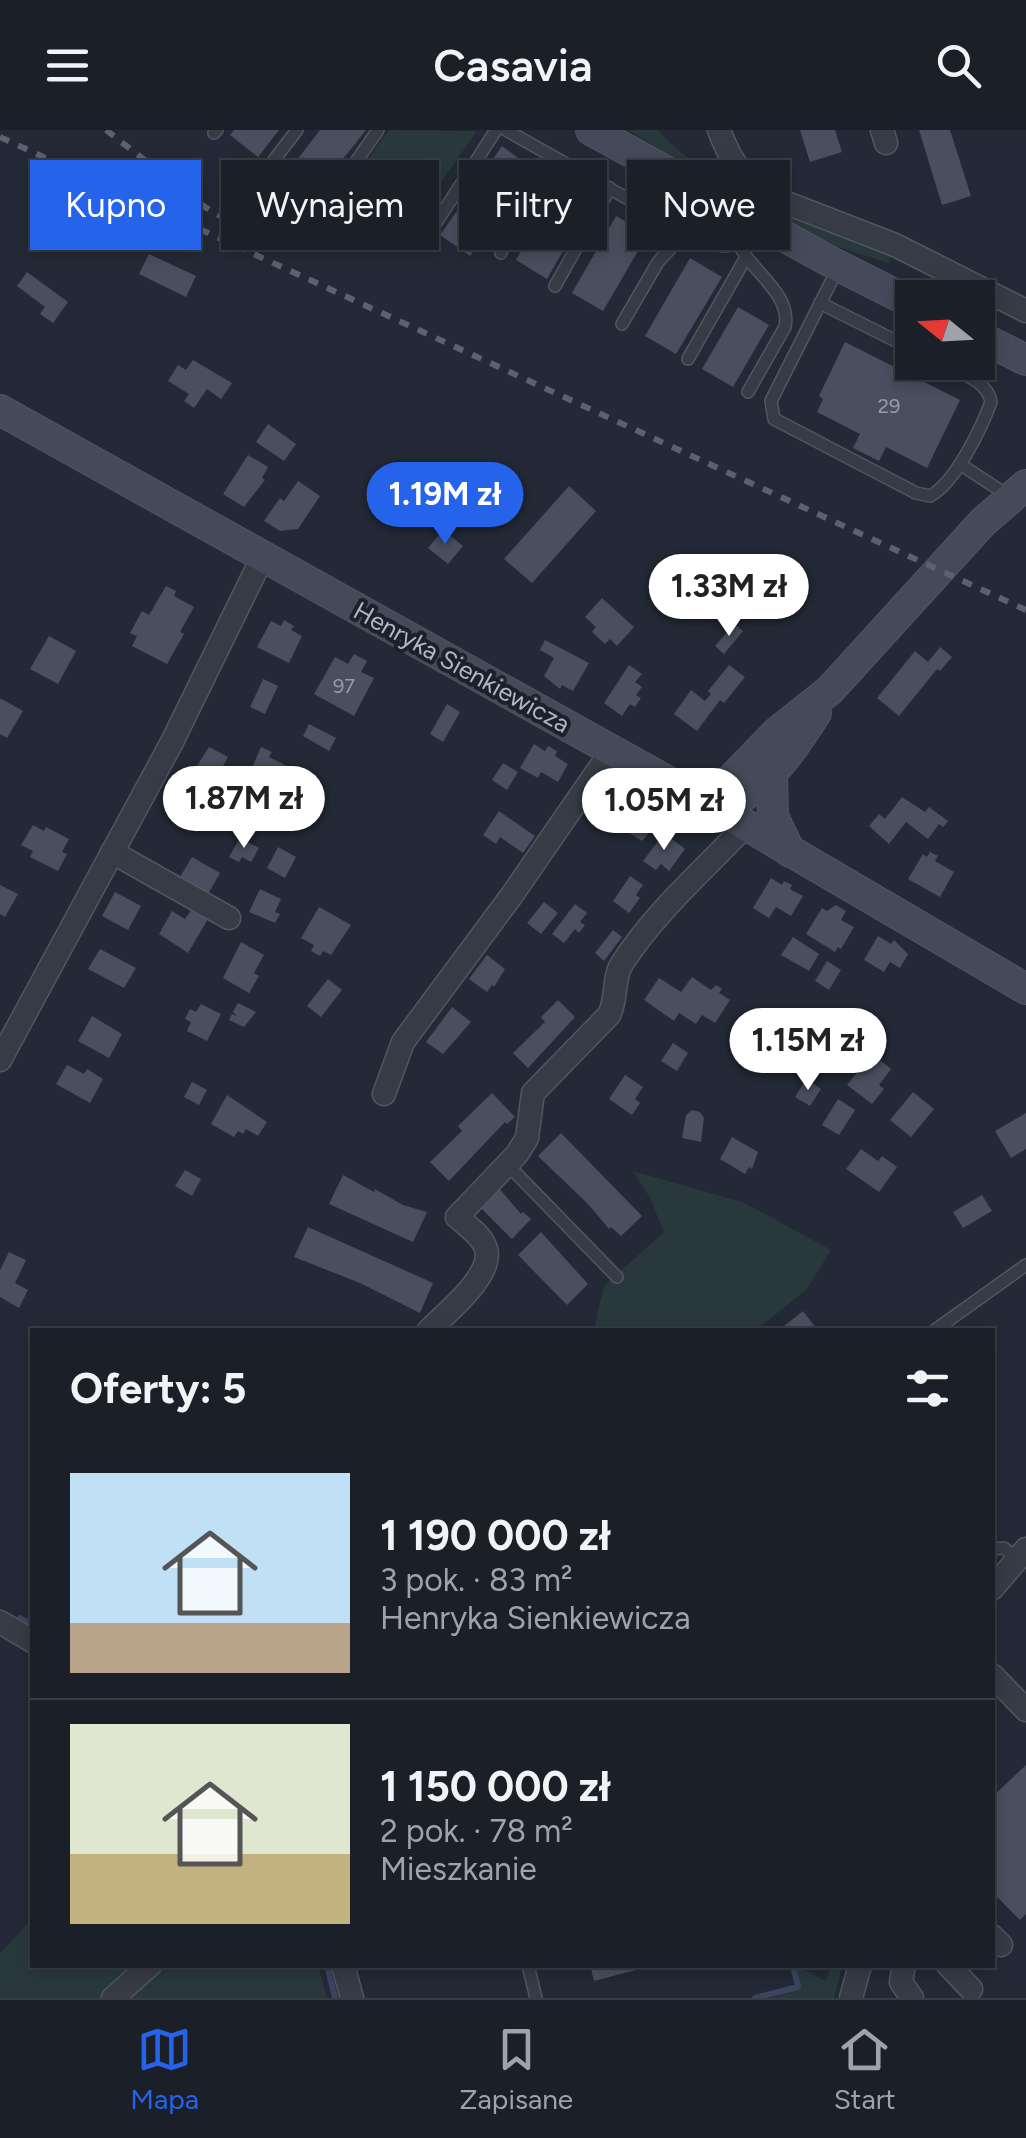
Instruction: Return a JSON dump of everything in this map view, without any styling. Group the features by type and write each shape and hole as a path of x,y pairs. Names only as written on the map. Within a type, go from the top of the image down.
{"street":[{"path":"591,130 637,160"},
{"path":"719,130 733,164 766,195 895,245 1026,311"},
{"path":"790,248 839,266 895,294"},
{"path":"995,344 1023,356"},
{"name":"Henryka Sienkiewicza","path":"0,410 746,825 1026,988"},
{"path":"718,811 721,790 776,734 830,690 1015,488 1026,460"},
{"path":"0,1060 224,642 263,556"},
{"path":"718,811 748,796 772,776 830,690"},
{"path":"384,1094 404,1042 612,750"},
{"path":"772,776 773,816 790,852"},
{"path":"431,1328 485,1268 485,1245 457,1216 528,1138 534,1093 610,1015 622,962 746,825"},
{"path":"112,852 229,918"},
{"path":"995,1584 1021,1554"},
{"path":"0,1622 30,1640"},
{"path":"995,1677 1026,1710"},
{"path":"113,1998 147,1968"},
{"path":"344,1968 352,1998"},
{"path":"851,1998 859,1968"},
{"path":"903,1968 901,1982 912,1998"},
{"path":"951,1968 970,1989"}],"lane":[{"path":"274,160 296,130"},
{"path":"357,160 378,130"},
{"path":"439,218 496,130"},
{"path":"506,130 559,160"},
{"path":"607,186 627,198"},
{"path":"554,286 610,188"},
{"path":"622,324 669,250"},
{"path":"688,358 745,259 745,250"},
{"path":"745,259 772,287 787,317 748,392"},
{"path":"839,266 771,401 774,419 923,496 936,494 960,464 989,408 991,396 973,380"},
{"path":"820,303 895,340"},
{"path":"960,464 1015,488"},
{"path":"507,1164 617,1278"},
{"path":"938,1328 1026,1265"},
{"path":"995,1548 1021,1554"},
{"path":"529,1968 536,1998"}],"shaded area":[{"path":"389,130 477,131 439,185 439,160 367,160"},
{"path":"628,130 658,130 694,160 678,160"},
{"path":"790,201 892,254 888,263 838,247 790,223"},
{"path":"633,1171 745,1203 831,1250 806,1290 758,1328 596,1328 604,1286 664,1232"},
{"path":"30,1920 30,1968 319,1968 327,1998 0,1998 0,1954"},
{"path":"795,1968 826,1981 830,1968 842,1968 834,1998 770,1998 800,1989"}],"building":[{"path":"234,130 279,130 258,157 230,135"},
{"path":"320,130 366,130 342,160 297,160"},
{"path":"800,130 835,130 842,152 810,162"},
{"path":"919,130 950,130 971,196 942,205"},
{"path":"502,146 521,160 492,160"},
{"path":"459,208 459,248 440,235"},
{"path":"616,216 627,222 627,250 639,250 603,311 572,293 597,250 607,250 607,232"},
{"path":"522,250 564,250 547,279 516,260"},
{"path":"149,254 196,276 186,297 139,274"},
{"path":"690,258 722,277 676,354 645,336"},
{"path":"27,272 68,302 53,323 40,314 45,307 17,286"},
{"path":"738,307 769,325 733,387 702,369"},
{"path":"845,342 895,367 895,380 920,380 960,400 927,468 886,447 879,461 853,448 860,434 817,412 823,399 819,396"},
{"path":"193,360 232,383 221,399 207,389 194,408 184,401 189,394 168,381 178,365 186,370"},
{"path":"268,424 296,444 284,461 256,442"},
{"path":"248,455 268,467 262,478 265,480 244,507 223,494"},
{"path":"298,481 320,496 298,529 280,531 264,521"},
{"path":"569,486 596,511 532,583 504,559"},
{"path":"443,530 463,546 448,564 428,548"},
{"path":"166,586 176,591 174,596 194,607 167,664 132,646 137,636 130,633 142,611 149,615"},
{"path":"602,598 634,627 617,646 610,639 605,644 592,632 596,627 585,617"},
{"path":"284,620 302,636 289,663 257,647 271,621 281,626"},
{"path":"734,624 743,631 724,654 715,646"},
{"path":"49,636 76,651 58,684 30,669"},
{"path":"545,640 589,663 573,691 562,685 560,689 544,676 554,658 540,650"},
{"path":"940,647 952,657 940,671 937,669 899,716 877,698 915,651 928,662"},
{"path":"354,654 367,661 361,672 374,678 354,716 314,694 335,657 348,664"},
{"path":"629,665 642,674 635,682 642,687 636,695 641,698 635,707 630,704 622,716 604,703"},
{"path":"729,665 745,677 724,703 720,700 697,731 674,714 691,690 705,701 711,694 708,691"},
{"path":"263,679 278,686 265,714 250,707"},
{"path":"0,698 23,711 7,738 0,734"},
{"path":"447,704 460,712 443,742 430,734"},
{"path":"309,724 336,738 329,751 303,736"},
{"path":"534,744 545,751 548,746 557,751 555,756 568,764 558,782 541,772 538,778 520,768"},
{"path":"209,747 228,757 223,766 227,768 213,793 188,780"},
{"path":"261,747 272,752 269,757 285,765 278,781 299,790 286,816 266,805 262,807 255,800 258,794 244,786"},
{"path":"503,763 518,772 507,790 492,780"},
{"path":"602,779 636,799 622,820 590,800"},
{"path":"902,797 925,812 929,807 948,821 943,827 939,824 928,839 906,822 889,844 869,826 879,814 885,819"},
{"path":"649,802 662,811 654,822 657,824 642,841 629,833"},
{"path":"499,811 535,836 523,853 500,837 496,844 483,835"},
{"path":"33,825 69,839 58,871 30,857 33,851 21,845"},
{"path":"664,833 685,849 669,871 661,864 656,870 643,861"},
{"path":"240,838 259,848 251,862 229,857"},
{"path":"278,847 296,857 285,878 267,868"},
{"path":"930,852 938,856 935,861 954,872 940,897 908,879 923,854 927,857"},
{"path":"192,857 220,873 208,894 180,877"},
{"path":"630,876 643,885 636,895 640,898 629,913 613,901"},
{"path":"771,878 782,885 784,881 792,885 790,889 803,896 791,916 776,907 769,918 753,908"},
{"path":"0,885 18,894 5,917 0,914"},
{"path":"260,889 281,899 275,923 249,912"},
{"path":"115,892 141,906 128,930 102,916"},
{"path":"544,902 558,913 541,934 527,923"},
{"path":"575,904 587,913 580,922 585,925 579,933 575,929 564,943 552,934"},
{"path":"836,905 846,911 841,920 854,927 835,952 806,934 822,908 827,911"},
{"path":"319,907 351,925 331,955 323,951 320,956 311,951 314,945 301,938"},
{"path":"192,909 208,919 188,953 159,934 172,911 185,919"},
{"path":"613,930 622,937 604,961 595,953"},
{"path":"878,936 891,944 894,940 908,954 900,968 890,962 884,972 864,960"},
{"path":"793,937 819,954 809,971 781,955"},
{"path":"241,942 264,955 254,973 259,976 249,993 223,978"},
{"path":"100,949 136,968 124,988 88,969"},
{"path":"487,955 505,969 487,992 469,979"},
{"path":"827,961 841,970 829,990 815,981"},
{"path":"692,977 711,990 716,985 722,989 719,993 730,1000 715,1023 702,1015 696,1024 679,1013 674,1021 644,1000 659,978 681,992"},
{"path":"328,979 342,990 321,1017 307,1006"},
{"path":"558,1000 575,1017 528,1068 513,1053 545,1022 541,1017"},
{"path":"238,1003 256,1012 244,1027 229,1020 232,1014 237,1016 233,1012"},
{"path":"201,1004 221,1014 207,1041 187,1031 191,1022 185,1019 190,1009 196,1012"},
{"path":"452,1007 471,1022 443,1054 426,1042"},
{"path":"92,1016 122,1034 109,1058 78,1041"},
{"path":"824,1020 832,1026 827,1034 847,1052 837,1067 798,1040 808,1025 817,1031"},
{"path":"673,1043 688,1053 677,1071 661,1061"},
{"path":"872,1054 891,1069 879,1085 884,1089 872,1104 847,1085"},
{"path":"67,1065 84,1074 87,1069 103,1079 90,1103 56,1084"},
{"path":"625,1075 643,1087 635,1099 640,1103 632,1115 609,1099"},
{"path":"806,1079 821,1089 810,1106 795,1097"},
{"path":"192,1082 207,1090 199,1105 184,1097"},
{"path":"913,1092 934,1109 911,1137 890,1120"},
{"path":"492,1093 515,1117 505,1122 449,1181 430,1162 462,1131 458,1126"},
{"path":"227,1095 267,1122 258,1136 246,1129 234,1137 211,1124"},
{"path":"838,1099 855,1110 839,1135 822,1125"},
{"path":"692,1110 704,1118 701,1142 682,1138 686,1115"},
{"path":"1026,1113 1026,1149 1011,1158 995,1131"},
{"path":"561,1133 642,1216 621,1236 609,1229 538,1156"},
{"path":"732,1137 758,1152 752,1169 749,1167 745,1174 720,1159"},
{"path":"861,1149 878,1161 882,1156 897,1167 879,1192 846,1169"},
{"path":"185,1170 201,1179 192,1196 175,1186"},
{"path":"343,1175 403,1205 427,1212 413,1242 329,1204"},
{"path":"498,1187 521,1214 531,1219 512,1239 479,1206"},
{"path":"982,1195 992,1211 963,1228 953,1212"},
{"path":"308,1227 433,1283 420,1313 360,1283 294,1257"},
{"path":"541,1232 588,1284 567,1305 518,1255"},
{"path":"9,1252 26,1260 15,1283 28,1290 19,1308 0,1297 0,1270"},
{"path":"803,1311 816,1328 782,1328"},
{"path":"1026,1765 1026,1914 1020,1920 995,1895 995,1794"},
{"path":"591,1968 643,1968 594,1981"}],"waterway":[{"path":"20,1618 30,1624"},
{"path":"328,1968 335,1998"},
{"path":"755,1998 798,1987 794,1968"}],"railway":[{"path":"106,130 205,207 282,252"},
{"path":"0,137 1026,610"}]}
